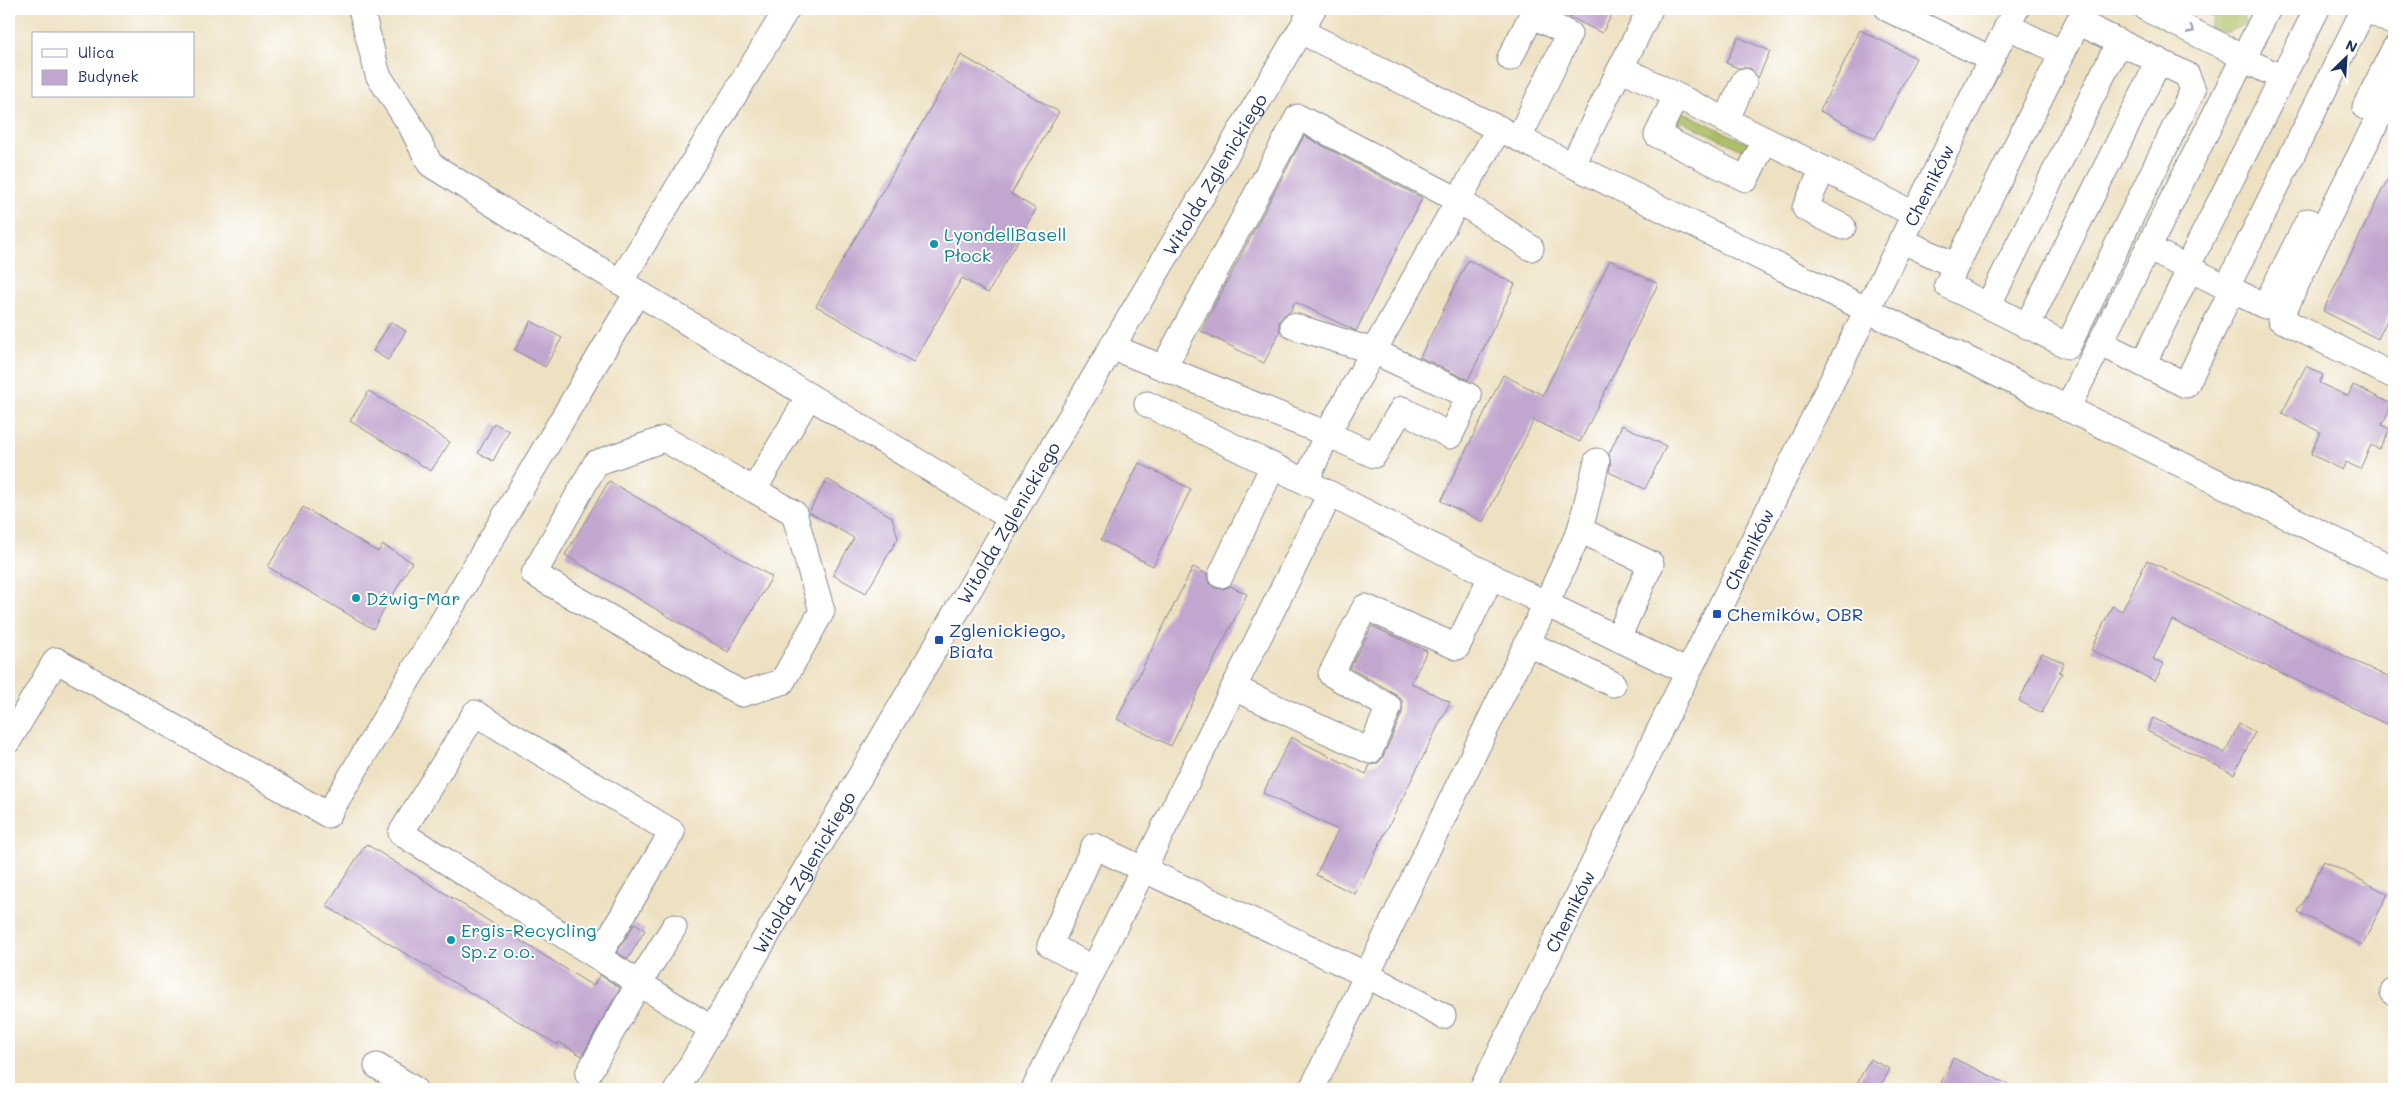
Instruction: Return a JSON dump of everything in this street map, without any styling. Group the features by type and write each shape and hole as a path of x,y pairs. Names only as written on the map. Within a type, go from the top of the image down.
{"street":[{"path":"361,9 378,75 411,126 430,164 629,288 1011,518"},
{"path":"9,740 56,660 328,815 787,9"},
{"name":"Witolda Zglenickiego","path":"677,1089 1011,518 1313,9"},
{"path":"1573,164 1650,9"},
{"path":"1888,9 1991,60"},
{"path":"2147,9 2282,78"},
{"path":"2067,409 2268,9"},
{"path":"2143,364 2317,9"},
{"path":"2221,104 2193,90 2187,75 2078,22 1947,285 2068,346 2096,350 2143,364 2186,385 2229,289 2365,9 2394,23"},
{"path":"1306,482 1327,434 1458,200 1509,133 1569,34 1532,15 1510,58"},
{"path":"2012,18 2062,53"},
{"name":"Chemików","path":"1482,1089 2012,18"},
{"path":"1300,31 2394,569"},
{"path":"1988,306 2119,42"},
{"path":"2148,248 2265,306 2394,49"},
{"path":"2027,326 2159,61"},
{"path":"1620,68 1914,214"},
{"path":"1726,121 1744,81"},
{"path":"2394,87 2316,242 2280,319 2394,376"},
{"path":"2068,346 2193,90"},
{"path":"1676,96 1657,135 1746,179 1765,140"},
{"path":"1164,367 1298,117 1458,200 1531,248"},
{"path":"1823,169 1805,208 1843,227"},
{"path":"1902,240 1956,266"},
{"path":"1112,347 1374,454 1402,409 1450,436 1469,396 1373,351 1293,326"},
{"path":"754,490 809,396"},
{"path":"1147,404 1330,494 1546,604 1688,672"},
{"path":"664,440 754,490 794,513 822,611 782,682 742,694 534,574 596,462 664,440"},
{"path":"1312,1089 1580,530 1597,461"},
{"path":"1221,575 1272,466"},
{"path":"1034,1089 1330,494"},
{"path":"1580,530 1651,564 1618,638"},
{"path":"1234,688 1370,751 1389,707 1331,674 1365,607 1457,647 1492,577"},
{"path":"1527,643 1613,684"},
{"path":"598,957 672,832 475,713 401,833 712,1029"},
{"path":"1094,969 1050,945 1094,846 1143,871 1367,976 1443,1016"},
{"path":"588,1074 639,983 674,927"},
{"path":"377,1066 414,1089"}],"green space":[{"path":"2196,9 2240,9 2239,12 2247,22 2228,32 2219,32 2209,28 2214,18"},
{"path":"1681,111 1751,145 1743,160 1738,158 1742,150 1682,121 1678,129 1673,124"}],"building":[{"path":"1553,9 1615,9 1602,33"},
{"path":"1860,30 1916,58 1875,139 1820,111"},
{"path":"1738,37 1770,51 1758,78 1750,68 1738,68 1726,63"},
{"name":"LyondellBasell Płock","path":"961,55 1059,112 1011,194 1036,209 988,293 962,278 913,362 816,306"},
{"path":"1304,136 1422,198 1356,331 1295,302 1290,312 1279,321 1280,331 1264,363 1201,331"},
{"path":"2394,166 2394,306 2378,339 2323,311"},
{"path":"1468,260 1515,284 1468,380 1420,357"},
{"path":"1610,260 1658,284 1580,442 1534,420 1483,522 1441,501 1503,375 1543,395"},
{"path":"531,321 562,338 545,367 515,350"},
{"path":"391,322 406,331 388,360 373,351"},
{"path":"2306,366 2323,375 2319,383 2348,396 2353,385 2392,404 2382,425 2390,429 2379,449 2371,445 2360,469 2346,462 2342,470 2311,454 2320,432 2282,413"},
{"path":"369,391 450,442 431,471 350,421"},
{"path":"494,423 509,431 493,461 478,453"},
{"path":"1622,425 1666,446 1645,489 1609,472 1611,464 1609,454"},
{"path":"1139,463 1191,489 1153,566 1101,540"},
{"path":"827,479 892,517 898,538 866,593 833,575 854,538 809,512"},
{"path":"609,481 772,577 728,652 565,555"},
{"name":"Dźwig-Mar","path":"303,507 378,552 383,545 412,562 373,629 268,567"},
{"path":"2147,560 2394,680 2394,728 2172,620 2153,659 2164,664 2155,681 2091,650 2112,606 2122,611"},
{"path":"1193,567 1207,574 1209,583 1214,588 1223,589 1230,586 1247,594 1171,746 1117,719"},
{"path":"1372,626 1427,651 1411,683 1450,702 1355,894 1316,875 1338,830 1263,793 1291,737 1366,774 1370,765 1378,763 1383,757 1402,713 1402,700 1396,694 1350,668"},
{"path":"2042,653 2064,663 2059,672 2062,673 2042,713 2019,701"},
{"path":"2153,718 2225,753 2239,724 2255,732 2234,774 2147,731"},
{"name":"Ergis-Recycling Sp.z o.o.","path":"366,844 593,986 600,975 620,988 582,1056 559,1042 558,1045 326,906"},
{"path":"2324,861 2388,894 2362,945 2298,912"},
{"path":"635,923 645,930 628,959 617,952"},
{"path":"1953,1058 2018,1089 1938,1089"},
{"path":"1870,1059 1890,1069 1879,1089 1854,1089"}],"place":[{"name":"LyondellBasell Płock","path":"934,244"},
{"name":"Dźwig-Mar","path":"356,598"},
{"name":"Chemików, OBR","path":"1717,614"},
{"name":"Zglenickiego, Biała","path":"939,640"},
{"name":"Ergis-Recycling Sp.z o.o.","path":"451,940"}]}
